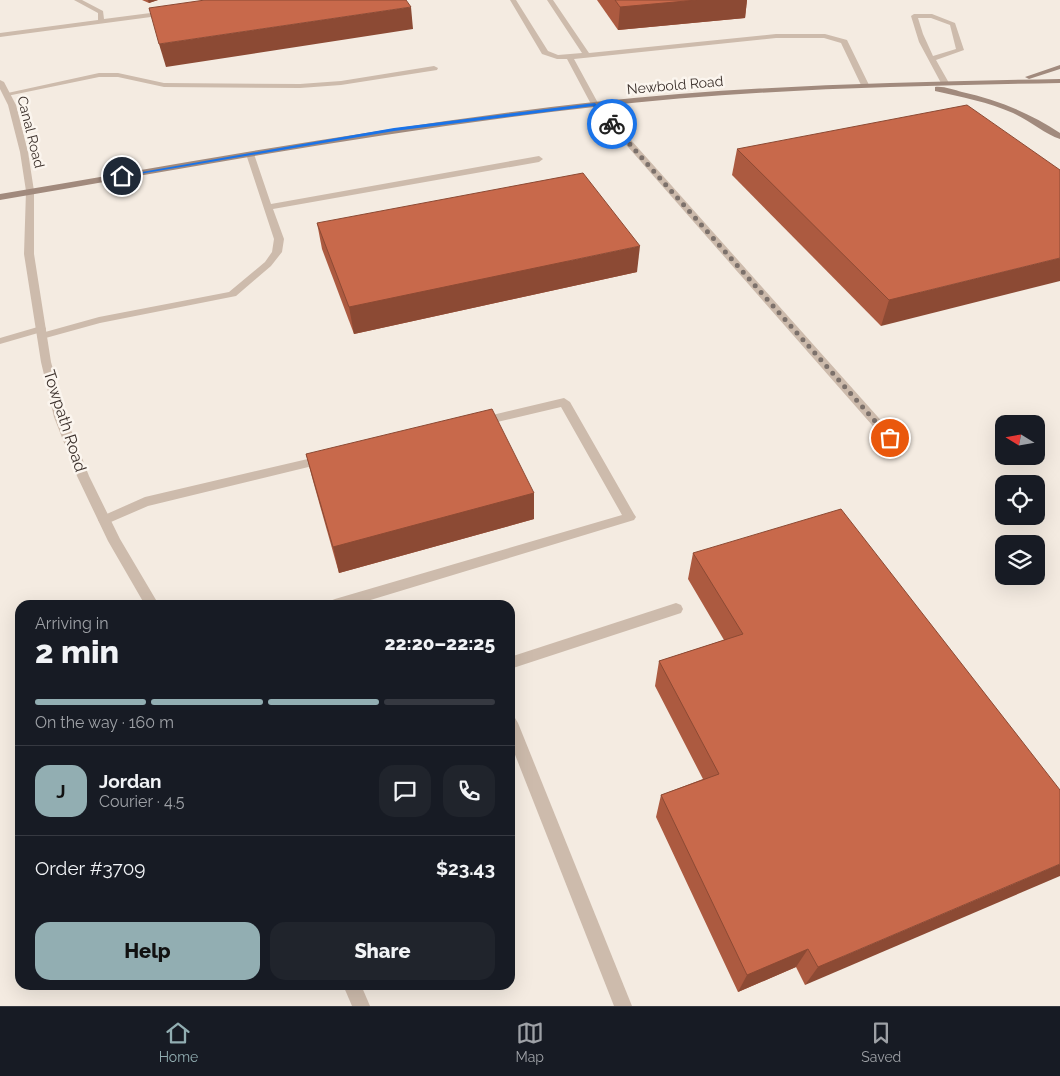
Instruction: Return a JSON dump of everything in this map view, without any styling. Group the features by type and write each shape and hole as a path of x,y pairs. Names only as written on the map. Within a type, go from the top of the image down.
{"main road":[{"path":"1001,82 1031,77 1060,67"},
{"name":"Newbold Road","path":"0,197 394,130 595,104 725,93 865,85 1060,81"},
{"path":"891,84 952,92 997,102 1036,121 1060,137"}],"street":[{"path":"77,0 101,12 101,21"},
{"path":"513,0 545,52 557,57 776,36 825,36 844,42 865,85"},
{"path":"550,0 587,55"},
{"path":"0,35 174,12"},
{"path":"932,59 960,50 953,24 932,16 914,16 918,34 945,83"},
{"path":"569,57 595,104 890,438"},
{"path":"7,94 98,75 118,75 164,85 300,86 340,83 434,68"},
{"name":"Canal Road","path":"0,83 12,105 24,152 30,191"},
{"path":"0,341 232,294 268,264 277,252 279,239 250,154"},
{"path":"268,207 539,159"},
{"name":"Towpath Road","path":"30,191 29,254 46,362 60,417 83,476 114,541 149,600"},
{"path":"351,600 630,517 564,402 468,425"},
{"path":"104,520 145,502 335,456"},
{"path":"515,661 676,610"},
{"path":"515,735 624,1006"},
{"path":"354,990 362,1006"}],"building":[{"path":"205,0 406,0 411,7 159,44 149,8"},
{"path":"615,0 697,0 620,7"},
{"path":"967,105 1060,170 1060,258 889,300 737,149"},
{"path":"583,173 640,246 349,307 317,223"},
{"path":"492,409 534,493 333,547 306,454"},
{"path":"841,509 1060,790 1060,864 818,967 808,949 747,975 661,795 719,774 659,661 743,634 693,553"}],"way so far":[{"path":"612,124 890,438"}],"route":[{"path":"122,176 394,130 595,104 612,124"}]}
